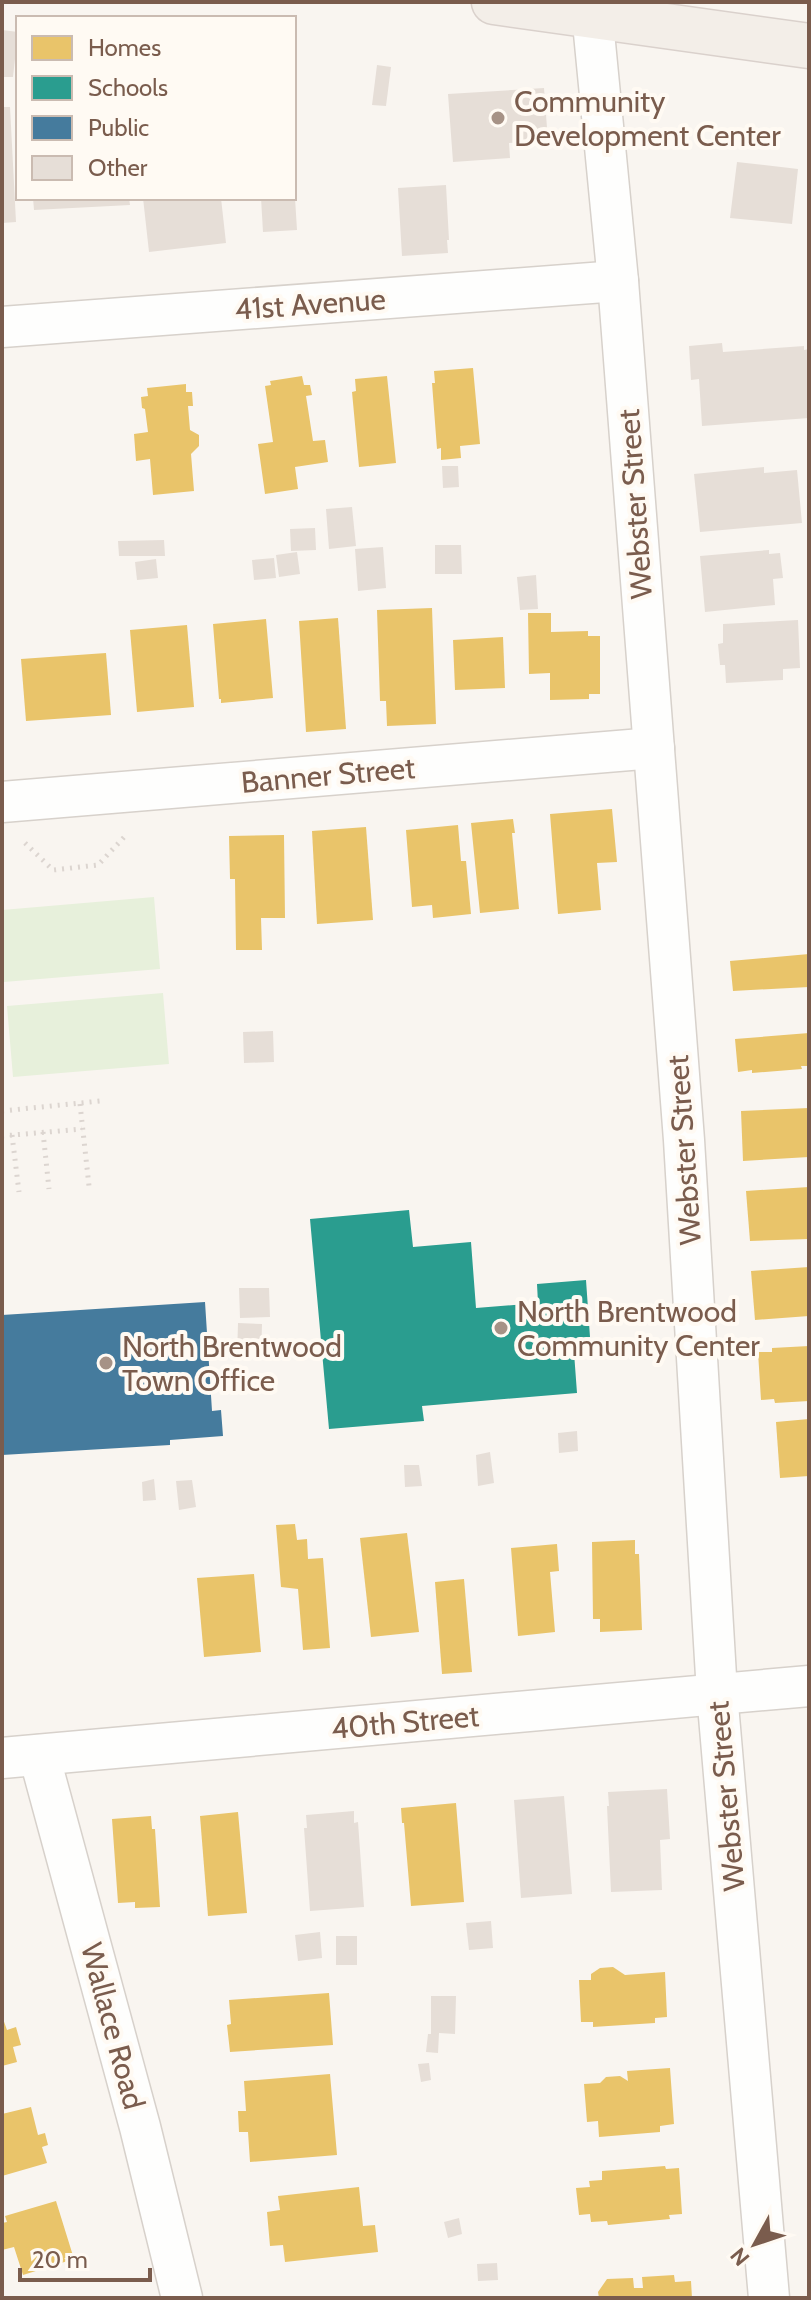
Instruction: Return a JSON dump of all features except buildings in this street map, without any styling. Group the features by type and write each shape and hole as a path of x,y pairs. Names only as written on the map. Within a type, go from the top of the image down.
{"main road":[{"path":"494,2 592,8 809,46"}],"street":[{"name":"Webster Street","path":"592,8 618,281 682,1116 717,1693 769,2298"},
{"name":"41st Avenue","path":"2,327 618,281"},
{"name":"Banner Street","path":"2,802 654,748"},
{"name":"40th Street","path":"21,1757 809,1686"},
{"name":"Wallace Road","path":"21,1757 140,2127 182,2298"}],"path":[{"path":"20,838 53,870 98,865 130,830"},
{"path":"2,1111 100,1101"},
{"path":"80,1103 89,1186"},
{"path":"2,1136 82,1129"},
{"path":"43,1132 49,1189"},
{"path":"12,1135 19,1192"}],"green space":[{"path":"154,897 160,969 4,982 2,910"},
{"path":"163,993 169,1064 13,1077 7,1006"}],"place":[{"name":"Community Development Center","path":"498,118"},
{"name":"North Brentwood Community Center","path":"501,1328"},
{"name":"North Brentwood Town Office","path":"106,1363"}]}
